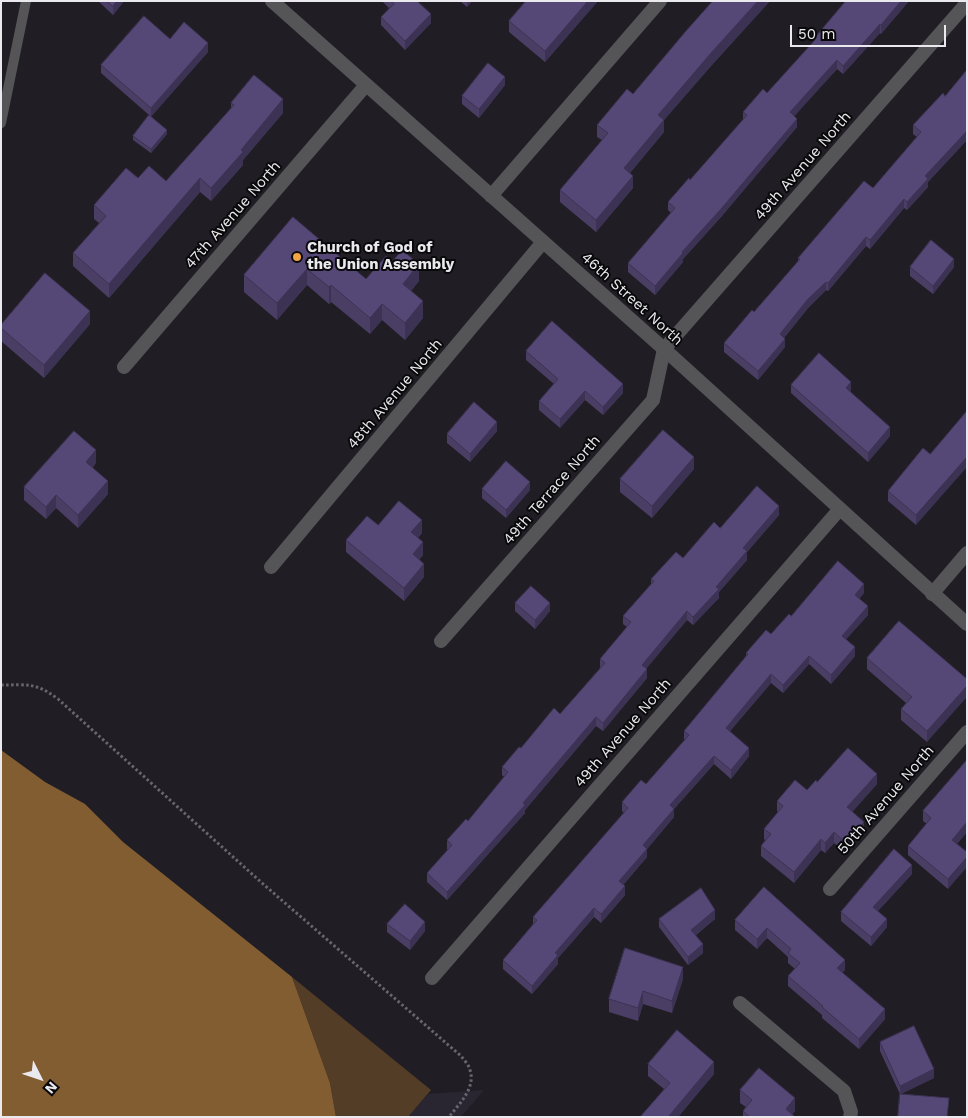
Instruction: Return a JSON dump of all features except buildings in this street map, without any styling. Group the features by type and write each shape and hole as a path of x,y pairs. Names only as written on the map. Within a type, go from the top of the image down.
{"street":[{"name":"46th Street North","path":"272,1 664,350 967,624"},
{"path":"491,196 660,1"},
{"name":"49th Avenue North","path":"664,350 967,3"},
{"name":"47th Avenue North","path":"124,367 366,85"},
{"name":"48th Avenue North","path":"271,567 543,242"},
{"name":"49th Terrace North","path":"441,641 653,400 664,350"},
{"name":"49th Avenue North","path":"432,978 839,510"},
{"path":"932,594 967,553"},
{"name":"50th Avenue North","path":"830,889 967,732"},
{"path":"740,1003 844,1091 852,1112 850,1117"}],"lane":[{"path":"1,123 26,1"}],"path":[{"path":"1,685 30,684 44,689 58,699 262,883 461,1056 470,1070 471,1086 449,1117"}],"shaded area":[{"path":"1,750 45,782 85,804 123,842 292,977 330,1083 336,1117 1,1117"},
{"path":"292,977 431,1090 408,1117 336,1117 330,1083"},
{"path":"484,1090 461,1117 408,1117 428,1094"}],"place":[{"name":"Church of God of the Union Assembly","path":"297,257"}]}
